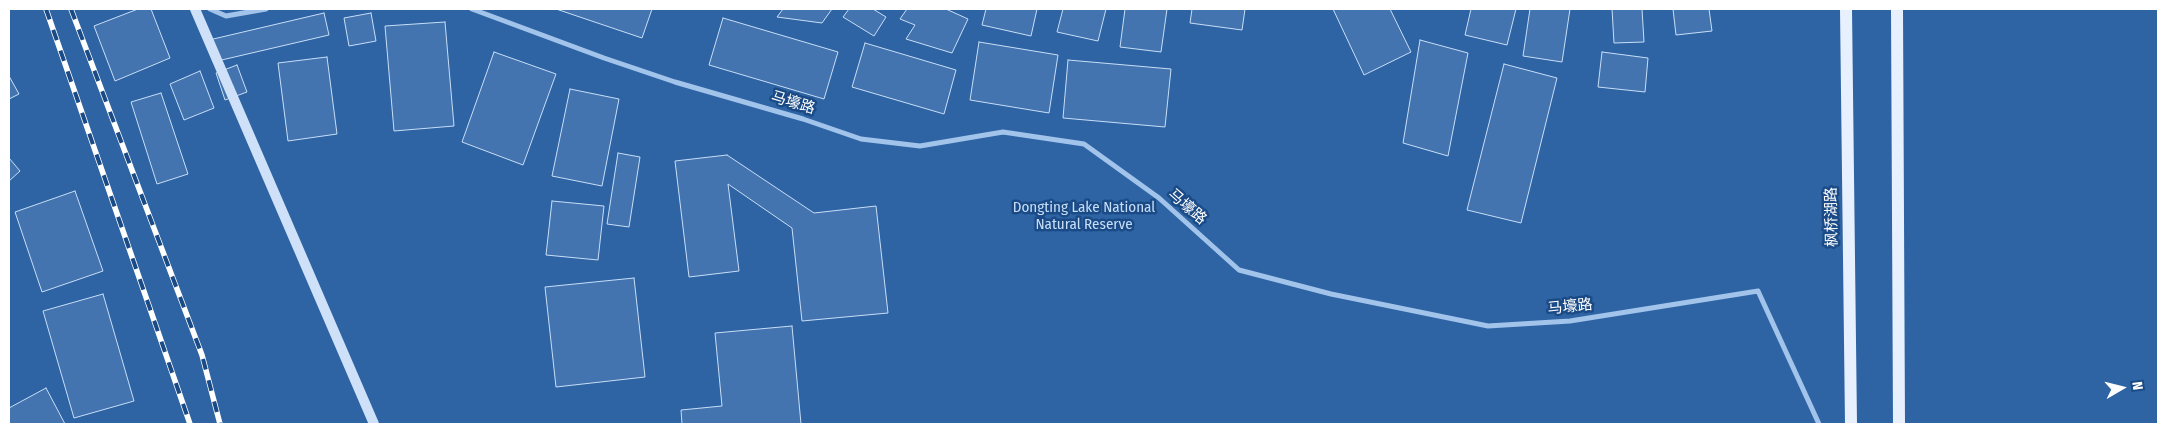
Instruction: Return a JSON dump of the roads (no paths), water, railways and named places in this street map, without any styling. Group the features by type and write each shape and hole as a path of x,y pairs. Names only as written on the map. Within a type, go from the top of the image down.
{"main road":[{"name":"枫桥湖路","path":"1846,9 1851,424"},
{"path":"1897,9 1899,424"}],"street":[{"path":"195,9 374,424"},
{"path":"210,9 226,16 266,9"},
{"name":"马壕路","path":"472,9 675,82 804,119 861,139 920,146 1003,132 1084,144 1159,198 1239,270 1332,294 1488,326 1570,322 1758,291 1819,424"}],"railway":[{"path":"46,9 190,424"},
{"path":"71,9 202,355 220,424"}],"park label":[{"name":"Dongting Lake National Natural Reserve","path":"1084,216"}]}
